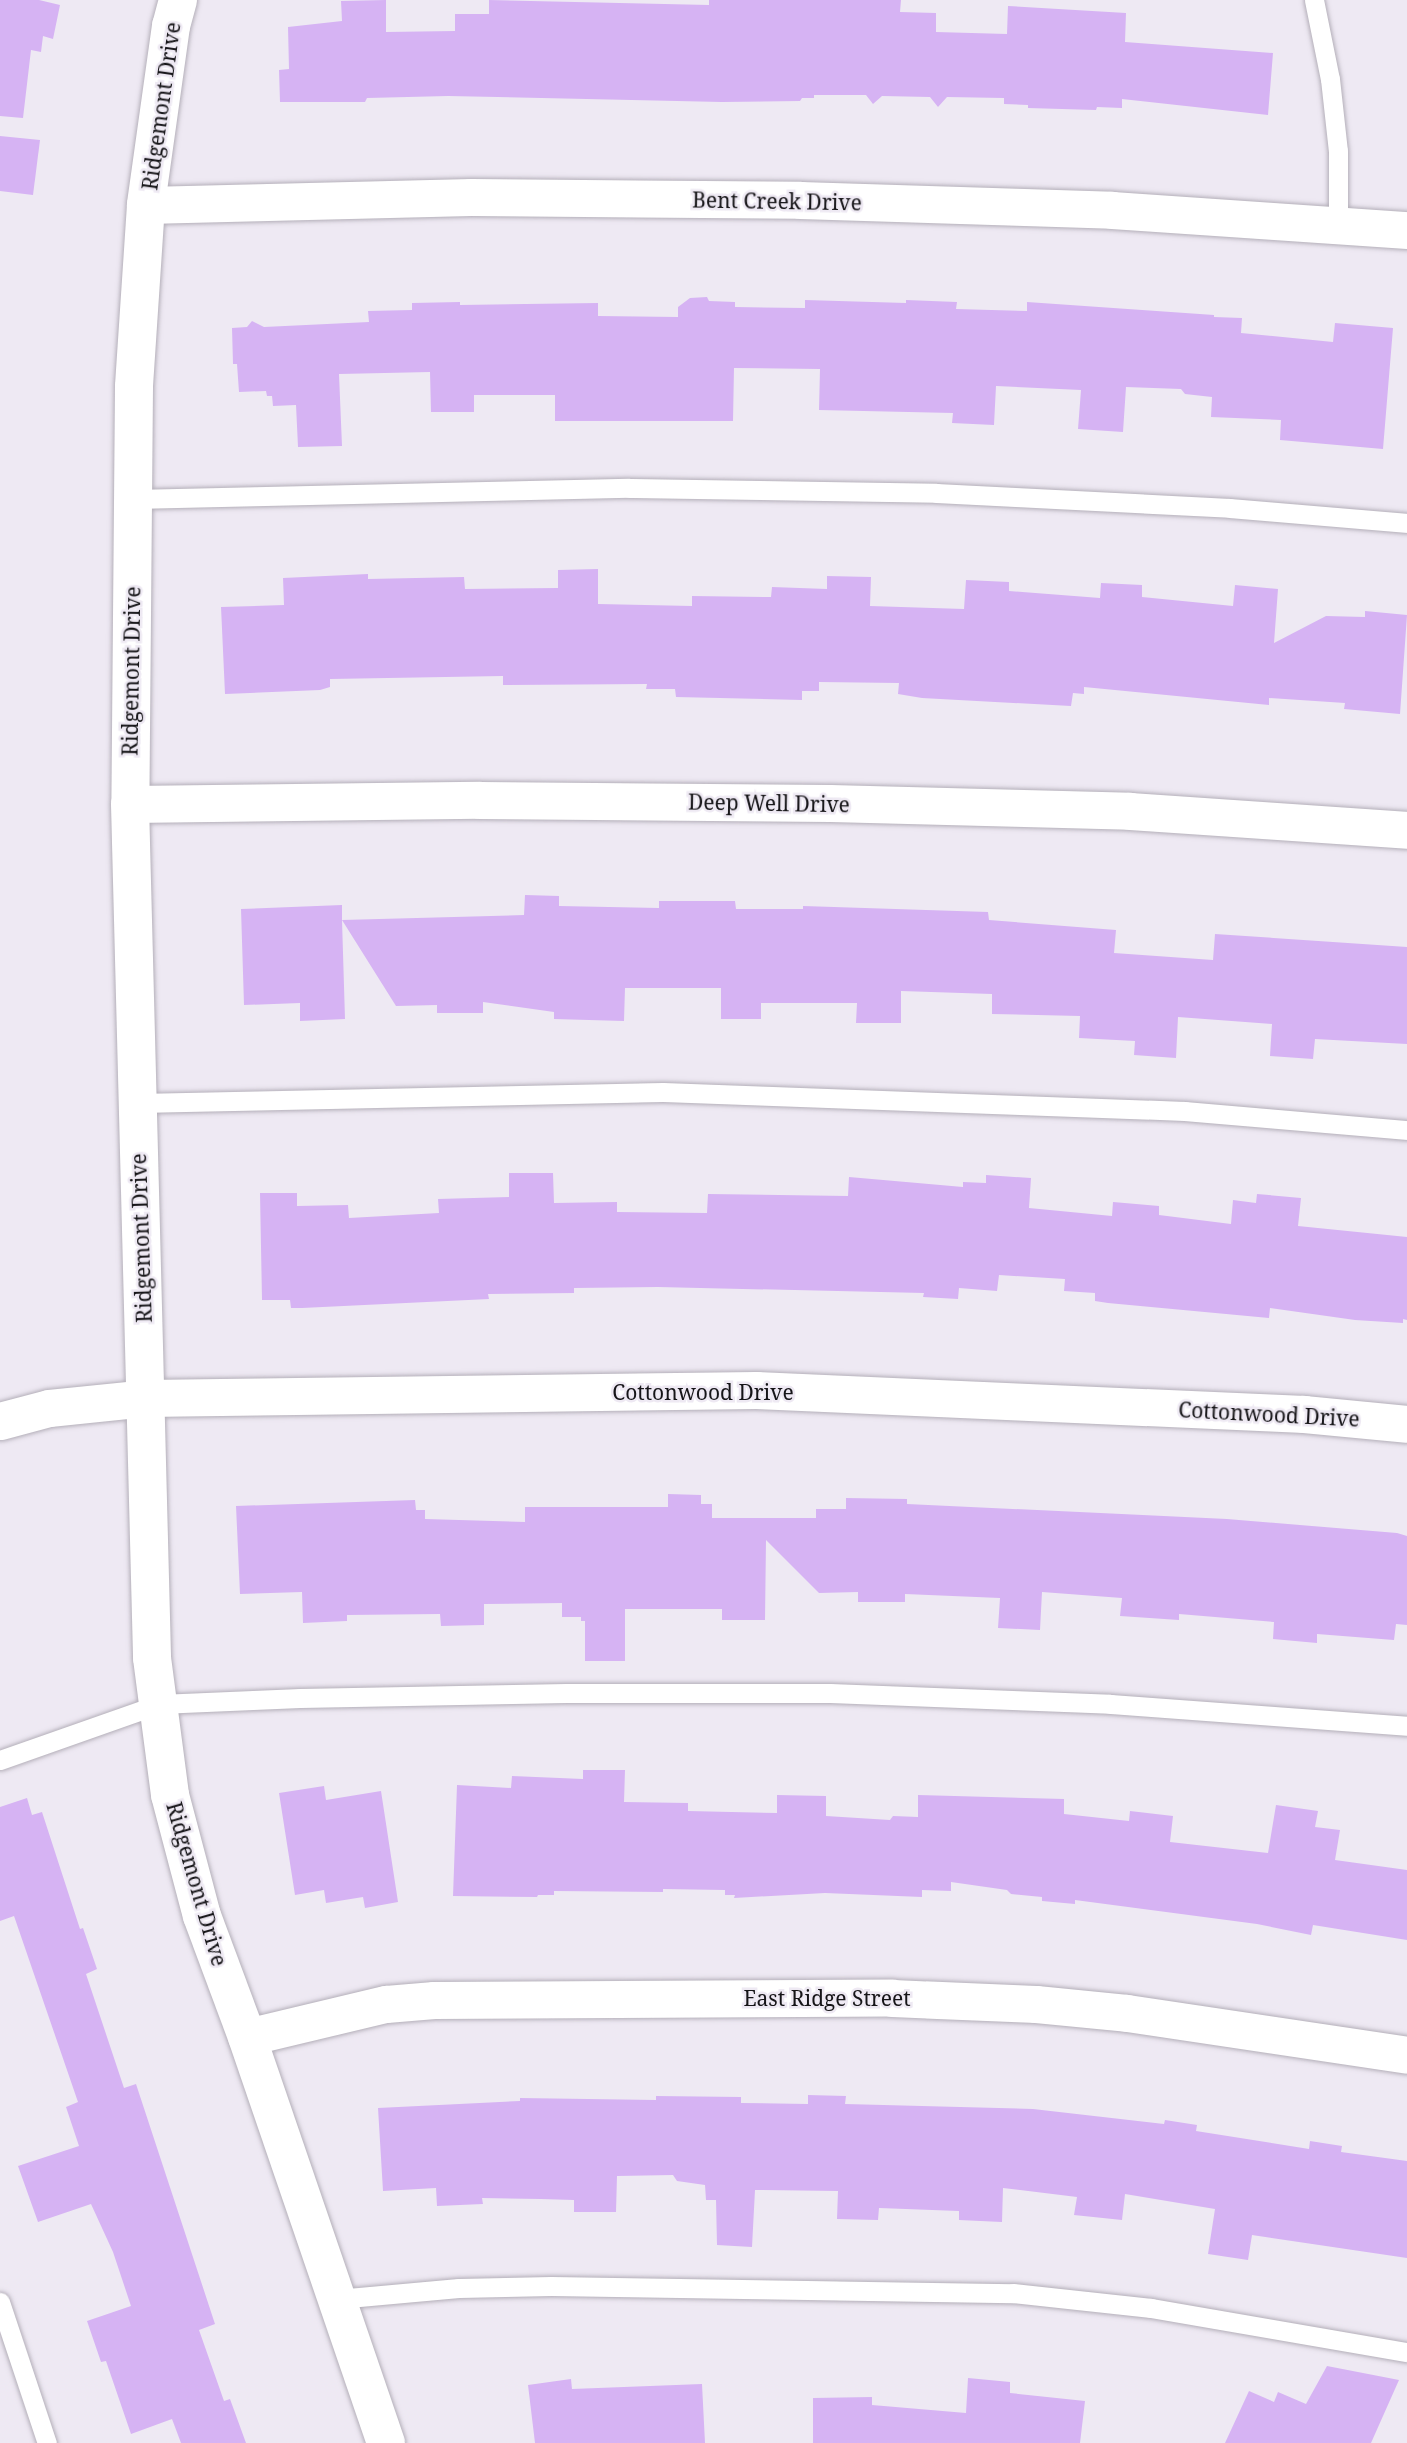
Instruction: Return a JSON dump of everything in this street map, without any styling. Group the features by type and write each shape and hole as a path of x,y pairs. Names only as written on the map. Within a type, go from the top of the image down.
{"street":[{"name":"Ridgemont Drive","path":"178,0 171,26 146,205 134,387 130,804 152,1658 170,1795 202,1916 247,2037 386,2443"},
{"name":"Bent Creek Drive","path":"146,205 471,197 800,200 1112,210 1407,230"},
{"name":"Deep Well Drive","path":"130,804 479,800 830,803 1130,811 1407,830"},
{"name":"Cottonwood Drive","path":"0,1421 49,1408 145,1398 756,1390 1304,1414 1407,1424"},
{"name":"East Ridge Street","path":"247,2037 386,2004 434,2000 892,1998 1036,2004 1127,2013 1407,2056"}],"lane":[{"path":"1314,0 1338,151 1338,224"},
{"path":"133,499 629,488 922,493 1230,508 1407,523"},
{"path":"138,1103 663,1092 1185,1111 1407,1130"},
{"path":"0,1759 159,1704 566,1693 830,1693 1110,1704 1407,1726"},
{"path":"337,2299 459,2288 551,2286 1013,2293 1151,2308 1407,2352"},
{"path":"0,2302 47,2443"}],"building":[{"path":"0,0 39,0 60,5 53,39 43,36 41,52 31,50 23,118 0,116"},
{"path":"386,0 386,32 455,31 455,14 489,14 489,0 709,5 709,0 901,0 900,12 936,13 936,32 1007,34 1008,6 1126,13 1125,42 1273,53 1268,115 1122,99 1122,108 1097,107 1096,110 1028,108 1028,105 1004,104 1004,98 947,97 938,107 930,97 882,96 873,104 866,95 814,95 814,98 802,98 800,101 722,102 448,96 367,98 365,102 280,102 279,70 289,69 288,27 342,21 341,1"},
{"path":"0,136 40,140 33,195 0,191"},
{"path":"707,297 709,301 735,302 735,307 805,308 805,300 906,303 906,300 957,302 956,309 1027,311 1027,302 1214,315 1242,318 1241,333 1333,342 1335,323 1393,328 1383,449 1280,440 1281,420 1211,417 1212,397 1185,394 1181,389 1126,387 1123,432 1078,429 1081,390 996,386 994,425 952,423 953,413 819,410 820,369 734,368 733,421 555,421 555,395 474,395 474,412 431,412 430,372 339,374 342,446 298,447 296,405 273,406 272,396 267,396 266,391 239,392 237,364 233,364 232,328 247,327 252,321 264,327 369,322 368,311 412,310 412,303 460,302 460,305 598,303 598,316 678,317 678,307 690,298"},
{"path":"598,569 598,604 692,606 692,596 771,597 772,587 827,589 827,576 871,577 870,606 964,609 966,580 1009,582 1009,591 1100,598 1101,583 1142,585 1142,597 1233,606 1235,585 1278,589 1274,643 1326,616 1365,617 1365,611 1407,615 1400,714 1344,709 1345,703 1269,698 1269,705 1084,687 1084,694 1073,693 1071,706 922,698 898,694 899,683 819,682 819,691 802,691 802,700 676,697 675,689 646,689 647,684 503,685 503,676 330,679 330,687 320,690 225,694 221,607 284,605 283,578 368,574 368,579 464,577 465,589 558,588 558,570"},
{"path":"525,895 559,896 559,906 659,908 659,901 735,901 736,909 803,909 803,906 988,912 989,920 1116,930 1114,953 1213,960 1215,934 1407,947 1407,1044 1315,1039 1313,1059 1270,1056 1272,1024 1178,1017 1176,1058 1134,1055 1135,1041 1079,1038 1080,1016 992,1014 992,994 901,991 901,1023 856,1023 857,1003 761,1003 761,1019 721,1019 721,988 625,988 624,1021 554,1019 554,1012 483,1002 483,1013 437,1013 437,1005 396,1006 342,920 524,915"},
{"path":"342,905 345,1019 300,1021 300,1003 244,1005 241,909"},
{"path":"509,1173 553,1173 554,1203 617,1202 617,1212 707,1213 708,1194 848,1196 849,1177 963,1187 963,1182 986,1183 986,1175 1031,1178 1029,1208 1112,1216 1113,1202 1159,1206 1159,1215 1231,1224 1233,1200 1256,1203 1257,1194 1301,1198 1298,1226 1407,1237 1407,1320 1403,1319 1403,1323 1355,1320 1270,1308 1269,1318 1108,1303 1095,1301 1095,1293 1064,1291 1065,1279 999,1275 997,1291 959,1288 958,1299 923,1297 924,1293 658,1287 574,1288 574,1293 488,1294 489,1299 302,1308 291,1308 290,1300 262,1300 260,1193 297,1193 297,1206 348,1205 349,1218 439,1213 438,1199 509,1197"},
{"path":"668,1494 701,1495 701,1504 712,1504 712,1518 816,1518 816,1509 846,1509 846,1498 907,1499 907,1504 1227,1519 1397,1533 1407,1536 1407,1625 1396,1624 1394,1640 1317,1634 1317,1643 1273,1639 1274,1622 1179,1614 1179,1620 1120,1616 1122,1598 1042,1592 1040,1630 998,1628 1000,1598 905,1594 905,1602 858,1602 858,1592 819,1593 766,1540 765,1620 722,1620 722,1609 625,1609 625,1661 585,1661 585,1621 581,1621 581,1617 562,1617 562,1603 484,1604 484,1625 441,1626 440,1614 347,1615 347,1621 303,1623 302,1592 240,1594 236,1506 415,1500 416,1510 425,1510 425,1519 525,1522 525,1507 668,1507"},
{"path":"583,1770 625,1770 624,1802 688,1803 688,1811 777,1813 777,1795 826,1796 826,1816 890,1820 893,1816 918,1817 918,1795 1064,1799 1064,1814 1129,1821 1130,1811 1173,1816 1170,1842 1268,1853 1276,1805 1318,1811 1315,1827 1340,1830 1335,1860 1407,1870 1407,1940 1313,1925 1311,1935 1257,1924 1075,1900 1075,1904 1042,1901 1042,1897 951,1882 951,1891 922,1890 922,1897 825,1893 734,1898 735,1895 725,1895 725,1890 663,1889 663,1892 554,1891 554,1895 537,1897 453,1896 457,1785 511,1788 512,1776 583,1779"},
{"path":"324,1786 326,1800 381,1791 398,1902 365,1908 363,1897 326,1903 324,1890 295,1895 279,1793"},
{"path":"27,1798 32,1815 42,1812 80,1929 83,1928 97,1969 86,1974 124,2088 136,2084 215,2324 199,2330 224,2401 230,2399 246,2443 181,2443 172,2419 131,2434 106,2361 101,2362 87,2321 131,2306 113,2252 91,2204 38,2222 18,2166 79,2146 66,2107 78,2102 14,1916 0,1921 0,1807"},
{"path":"808,2095 846,2096 845,2104 1033,2109 1164,2124 1165,2120 1197,2125 1196,2131 1309,2149 1310,2141 1342,2146 1341,2152 1407,2161 1407,2258 1252,2235 1248,2260 1208,2254 1215,2209 1125,2194 1122,2220 1074,2215 1077,2197 1003,2188 1002,2222 959,2220 959,2211 879,2208 878,2220 837,2219 838,2191 755,2190 752,2247 717,2245 716,2200 706,2200 705,2185 677,2181 673,2175 617,2176 616,2212 574,2212 574,2200 482,2198 483,2204 437,2206 436,2188 383,2191 378,2108 520,2101 520,2098 656,2100 656,2096 741,2097 741,2103 808,2104"},
{"path":"1327,2366 1399,2380 1371,2443 1225,2443 1249,2391 1274,2402 1278,2392 1306,2404"},
{"path":"968,2378 1010,2382 1010,2393 1085,2401 1080,2443 813,2443 813,2398 872,2397 872,2405 966,2413"},
{"path":"571,2379 572,2389 702,2384 705,2443 535,2443 528,2385"}]}
